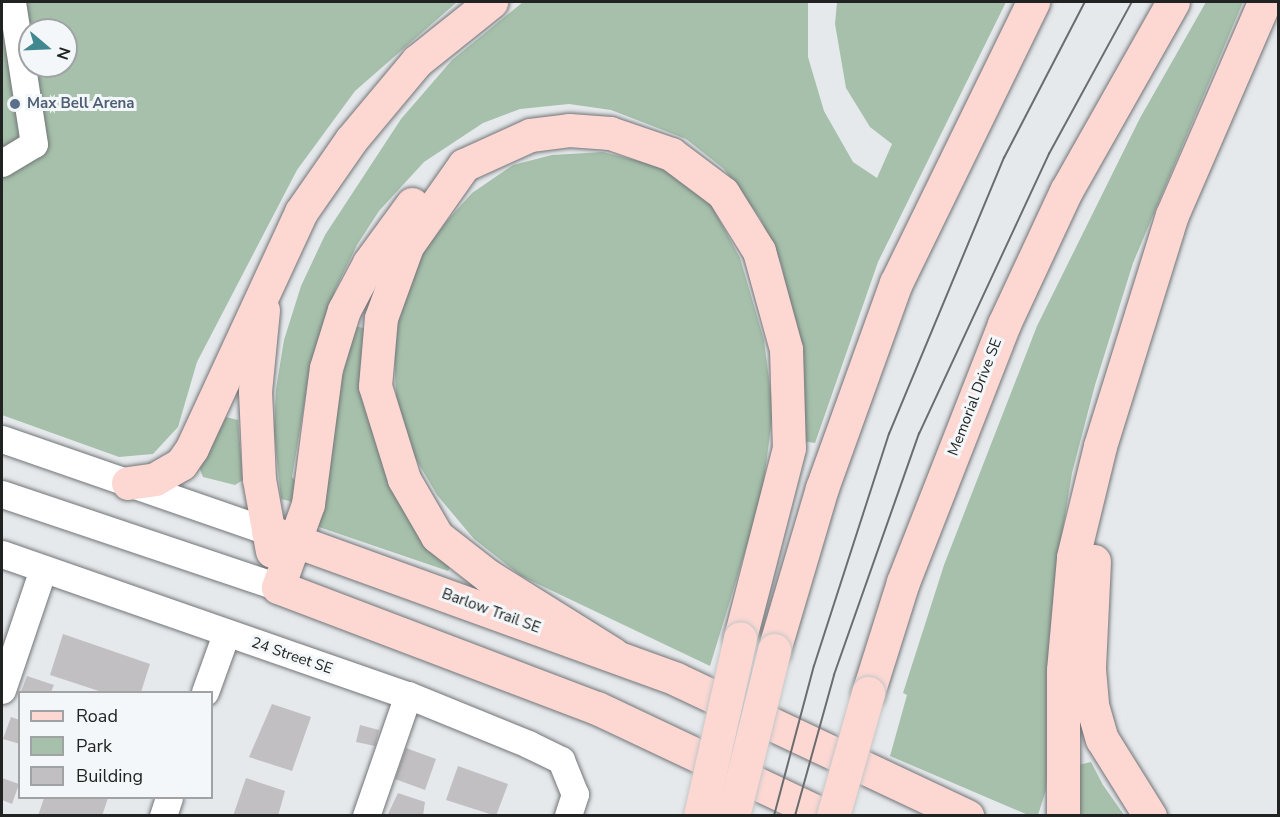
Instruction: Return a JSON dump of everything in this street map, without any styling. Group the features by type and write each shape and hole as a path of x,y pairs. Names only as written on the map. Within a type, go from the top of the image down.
{"main road":[{"path":"128,483 155,479 181,464 192,448 301,212 351,140 417,61 491,2"},
{"path":"733,816 774,650 822,488 896,283 1034,2"},
{"name":"Memorial Drive SE","path":"833,816 903,582 1004,324 1066,190 1173,2"},
{"path":"1063,816 1063,670 1073,557 1100,446 1172,214 1264,2"},
{"path":"281,536 308,504 326,368 344,310 407,207 464,165 530,135 569,130 609,134 671,154 723,194 759,251 786,349 789,448 740,638 700,816"},
{"path":"464,165 407,246 381,318 375,386 404,479 437,536 488,576 613,654"},
{"path":"265,288 255,391 259,479 281,536 278,587 597,708 825,816"},
{"path":"1100,446 1089,669 1092,705 1102,739 1150,816"},
{"name":"Barlow Trail SE","path":"281,536 613,654 967,816"}],"street":[{"path":"2,163 34,144 12,2"},
{"name":"Barlow Trail SE","path":"2,439 281,536"},
{"path":"2,494 278,587"},
{"name":"24 Street SE","path":"2,554 226,634 408,695 561,760 575,794 568,816"},
{"path":"2,690 43,569"},
{"path":"206,691 226,634"},
{"path":"366,816 408,695"},
{"path":"163,816 170,799"}],"green space":[{"path":"2,2 457,2 355,91 297,170 197,362 178,427 153,454 119,457 2,415"},
{"path":"523,2 808,2 808,57 824,111 853,162 877,178 892,144 870,127 846,88 835,24 837,2 1006,2 878,262 815,443 803,441 803,367 781,264 760,218 724,169 686,139 611,110 569,104 520,109 483,123 424,162 379,211 357,245 336,288 312,359 292,477 298,484 293,502 281,499 274,431 276,389 284,340 301,286 325,235 401,119 452,60"},
{"path":"1206,2 1243,2 1133,263 1095,385 1072,473 1060,547 1046,790 1038,815 1028,815 890,756 907,695 903,693 944,565 1037,326 1140,118"},
{"path":"603,152 663,167 708,199 740,258 764,340 773,411 762,496 710,666 521,576 474,539 437,495 413,454 396,397 394,344 400,304 420,257 446,222 472,193 513,165 552,155"},
{"path":"355,326 367,329 365,355 455,559 448,571 316,526 325,495 338,393"},
{"path":"226,417 238,420 243,480 235,485 203,477 199,467"},
{"path":"1091,762 1103,785 1124,815 1078,815 1078,765"}],"building":[{"path":"63,634 150,664 141,691 99,691 50,675"},
{"path":"27,676 54,685 51,691 21,691"},
{"path":"272,704 311,717 292,771 249,757"},
{"path":"11,717 18,719 18,743 3,739"},
{"path":"360,725 379,730 375,746 356,742"},
{"path":"406,748 436,759 425,790 395,779"},
{"path":"458,766 508,784 496,816 446,800"},
{"path":"2,778 18,784 12,804 2,800"},
{"path":"246,778 285,791 278,816 233,816"},
{"path":"398,793 425,802 423,816 387,816"},
{"path":"44,799 108,799 102,816 38,816"}],"tram line":[{"path":"774,816 814,666 889,434 1004,158 1085,2"},
{"path":"795,816 834,675 919,434 1049,154 1132,2"}],"place":[{"name":"Max Bell Arena","path":"15,104"}]}
